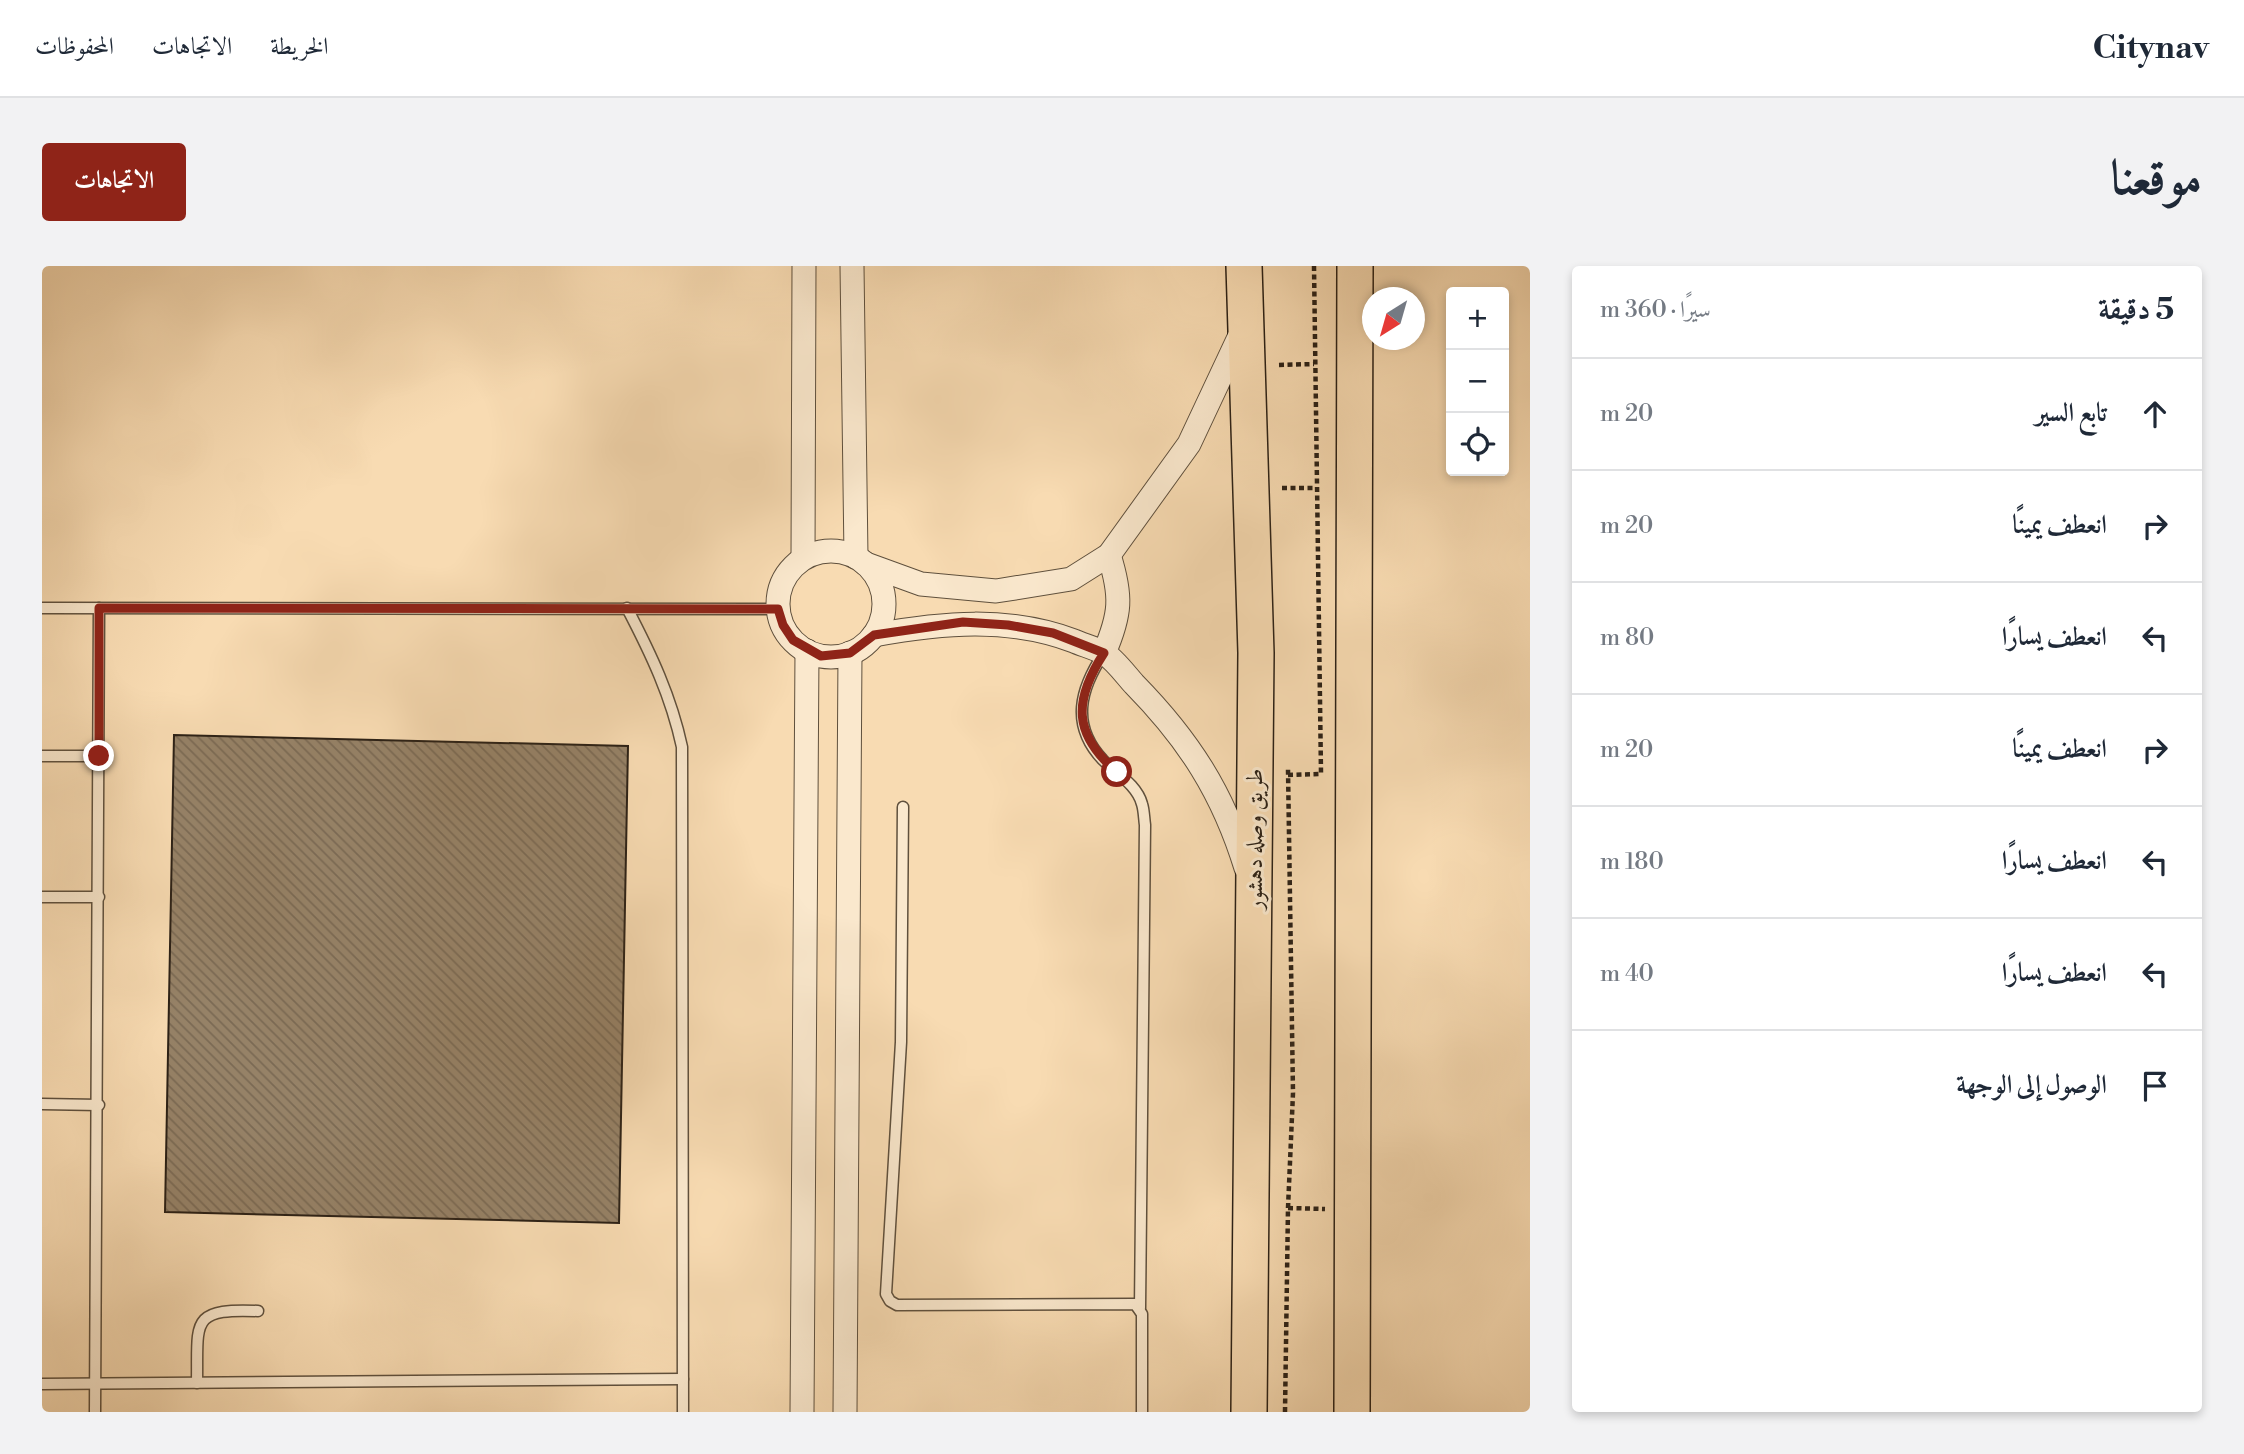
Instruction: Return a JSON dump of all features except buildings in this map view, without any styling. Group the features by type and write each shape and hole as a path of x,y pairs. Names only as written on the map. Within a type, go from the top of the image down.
{"main road":[{"name":"طريق وصله دهشور","path":"1244,266 1255,641 1249,1412"},
{"path":"1352,1412 1355,266"}],"street":[{"path":"803,558 804,266"},
{"path":"852,266 861,561 882,590 884,606 874,635"},
{"path":"1244,327 1189,444 1109,555 1071,579 996,591 921,584 830,551 803,558 783,580 778,609 783,625 793,640 807,651 821,656 850,653 874,635 963,622 1008,625 1053,633 1104,653 1171,721 1212,782 1235,833 1254,894"},
{"path":"1104,653 1118,614 1120,597 1109,555"},
{"path":"802,1412 807,651"},
{"path":"845,1412 850,653"}],"lane":[{"path":"42,608 778,609"},
{"path":"95,1412 99,1105 99,608"},
{"path":"627,608 660,670 673,707 682,747 682,1412"},
{"path":"1104,653 1086,680 1082,719 1086,737 1103,760 1133,788 1142,802 1145,825 1140,1308 1142,1412"},
{"path":"42,756 99,756"},
{"path":"903,807 901,1042 886,1294 890,1301 898,1305 1123,1303 1140,1308"},
{"path":"42,897 99,897"},
{"path":"42,1104 99,1105"},
{"path":"197,1383 198,1333 203,1321 212,1312 223,1309 258,1311"},
{"path":"42,1384 683,1379"}],"path":[{"path":"1279,365 1314,364"},
{"path":"1282,488 1317,488"},
{"path":"1288,775 1321,774"},
{"path":"1288,1208 1325,1209"}],"route":[{"path":"99,756 99,608 778,609 783,625 793,640 807,651 821,656 850,653 863,646 874,635 963,622 1008,625 1053,633 1104,653 1086,680 1082,719 1086,737 1103,760 1117,772"}]}
